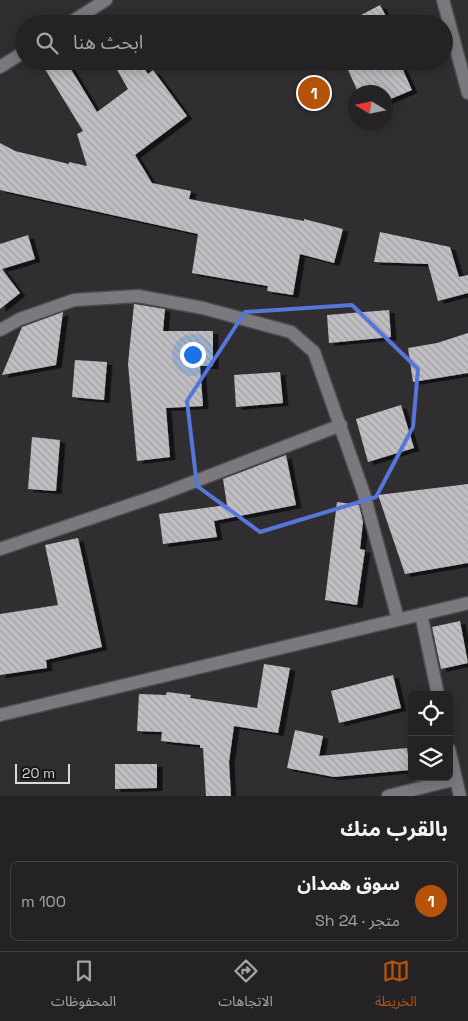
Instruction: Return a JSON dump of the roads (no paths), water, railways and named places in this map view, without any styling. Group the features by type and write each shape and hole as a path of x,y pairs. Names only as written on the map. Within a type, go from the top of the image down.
{"street":[{"path":"82,15 106,0"},
{"path":"443,0 447,15"},
{"path":"453,37 468,93"},
{"path":"0,67 15,58"},
{"path":"0,330 20,319 74,300 138,296 203,308 291,332 314,352 364,494 398,619"},
{"path":"0,549 162,494 341,425"},
{"path":"0,715 468,603"},
{"path":"420,614 437,691"},
{"path":"453,766 460,796"},
{"path":"388,796 456,779"}],"place":[{"name":"سوق همدان","path":"314,93"}]}
